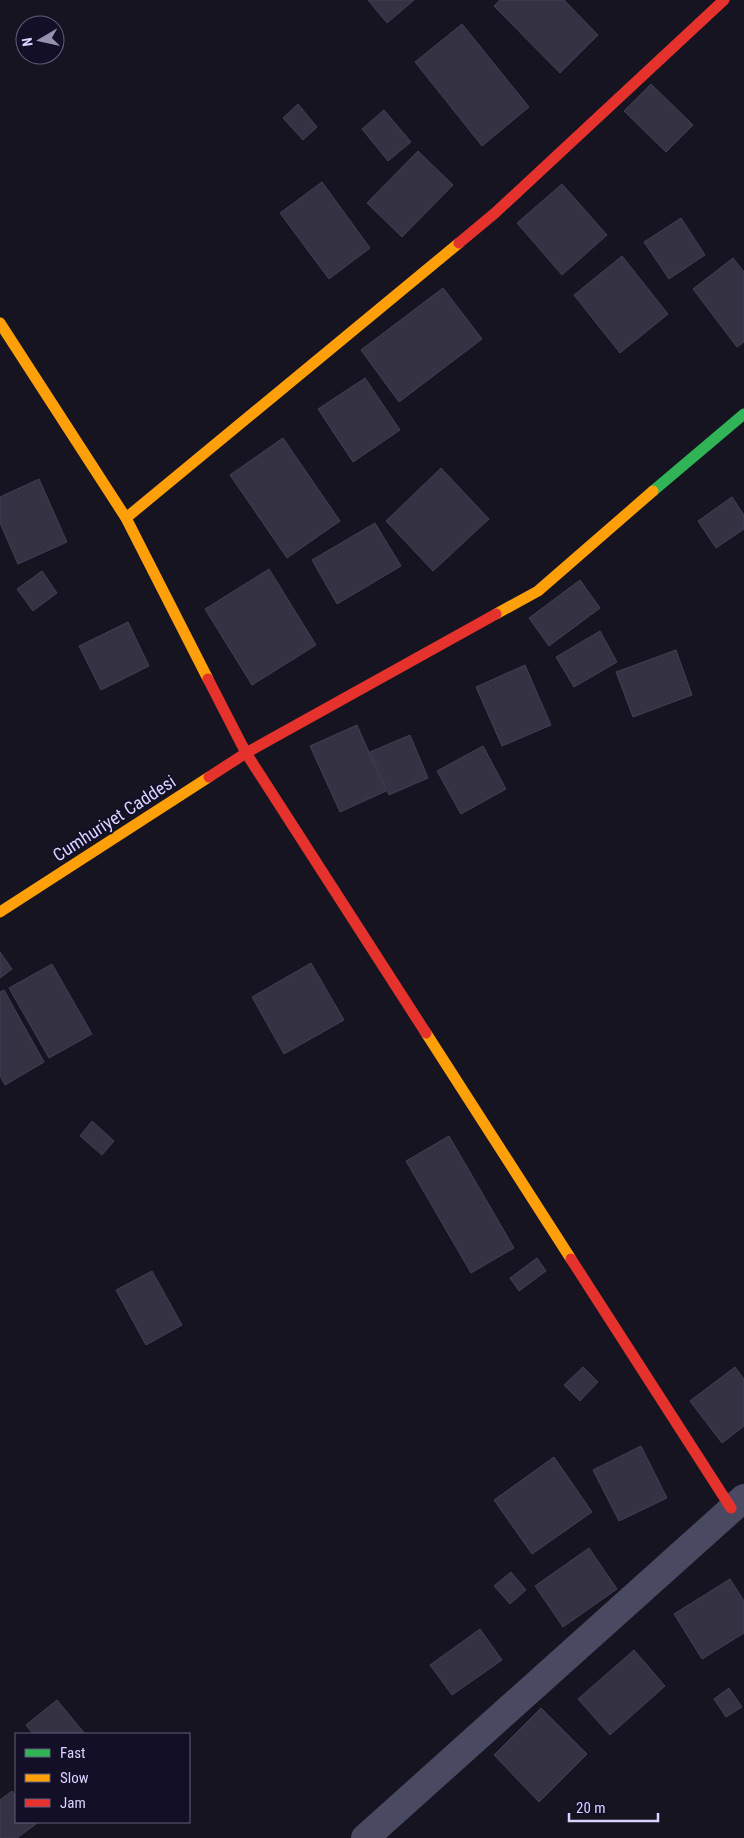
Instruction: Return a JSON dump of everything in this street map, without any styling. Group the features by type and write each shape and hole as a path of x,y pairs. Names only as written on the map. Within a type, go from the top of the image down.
{"street":[{"path":"126,518 495,213 724,0"},
{"path":"0,323 126,518 246,753 737,1503 365,1838"},
{"name":"Cumhuriyet Caddesi","path":"0,912 246,753 538,591 702,448 744,414"}],"building":[{"path":"368,0 414,0 387,23"},
{"path":"500,0 564,0 598,35 560,73 494,6"},
{"path":"462,24 529,107 482,146 415,62"},
{"path":"651,84 693,125 666,152 624,111"},
{"path":"298,104 317,127 303,140 283,118"},
{"path":"384,110 411,142 388,161 362,129"},
{"path":"418,151 453,185 402,237 367,203"},
{"path":"322,182 370,248 329,279 280,213"},
{"path":"562,184 607,235 562,275 517,223"},
{"path":"681,218 705,255 669,279 644,242"},
{"path":"622,256 668,314 620,353 574,295"},
{"path":"733,258 744,272 744,342 737,347 693,289"},
{"path":"443,288 482,339 399,402 361,350"},
{"path":"365,378 400,430 353,462 318,409"},
{"path":"283,438 340,521 287,558 230,475"},
{"path":"441,468 489,519 433,571 386,521"},
{"path":"39,479 67,542 18,564 0,523 0,497"},
{"path":"732,497 744,515 744,529 716,548 698,521"},
{"path":"375,523 401,566 337,604 312,560"},
{"path":"269,569 316,645 252,685 205,609"},
{"path":"42,571 57,593 33,611 17,589"},
{"path":"580,580 600,608 549,646 529,618"},
{"path":"128,622 149,666 101,690 79,646"},
{"path":"600,631 617,662 574,687 556,657"},
{"path":"676,650 692,695 633,717 616,672"},
{"path":"525,665 551,725 502,746 476,687"},
{"path":"357,725 386,791 340,812 310,746"},
{"path":"410,735 428,778 389,795 370,752"},
{"path":"483,746 506,789 461,814 437,771"},
{"path":"0,952 12,969 0,978"},
{"path":"311,963 344,1020 284,1054 252,997"},
{"path":"52,964 92,1034 49,1058 9,988"},
{"path":"4,990 44,1062 5,1085 0,1076 0,992"},
{"path":"92,1121 114,1141 102,1155 80,1136"},
{"path":"449,1136 514,1248 471,1273 406,1161"},
{"path":"537,1258 546,1271 519,1291 510,1278"},
{"path":"152,1271 182,1325 146,1345 116,1290"},
{"path":"583,1367 598,1382 580,1401 564,1385"},
{"path":"735,1367 744,1379 744,1426 722,1443 690,1401"},
{"path":"641,1446 667,1498 619,1521 593,1470"},
{"path":"554,1457 592,1512 532,1554 494,1500"},
{"path":"589,1548 617,1589 563,1627 535,1586"},
{"path":"511,1572 526,1590 510,1604 494,1586"},
{"path":"730,1579 744,1601 744,1633 702,1659 674,1614"},
{"path":"480,1629 502,1660 452,1695 430,1665"},
{"path":"634,1650 665,1686 610,1735 578,1699"},
{"path":"729,1688 742,1707 726,1717 714,1699"},
{"path":"57,1700 84,1733 32,1733 26,1725"},
{"path":"541,1708 587,1754 539,1802 494,1755"},
{"path":"12,1791 15,1796 15,1823 36,1824 17,1838 0,1838 0,1800"}],"traffic: fast":[{"path":"653,491 744,414"}],"traffic: slow":[{"path":"126,518 459,243"},
{"path":"0,323 126,518 208,679"},
{"path":"496,614 538,591 653,491"},
{"path":"0,912 209,777"},
{"path":"426,1033 571,1259"}],"traffic: jam":[{"path":"459,243 495,213 724,0"},
{"path":"209,777 246,753 496,614"},
{"path":"208,679 246,753 426,1033"},
{"path":"571,1259 731,1508"}]}
